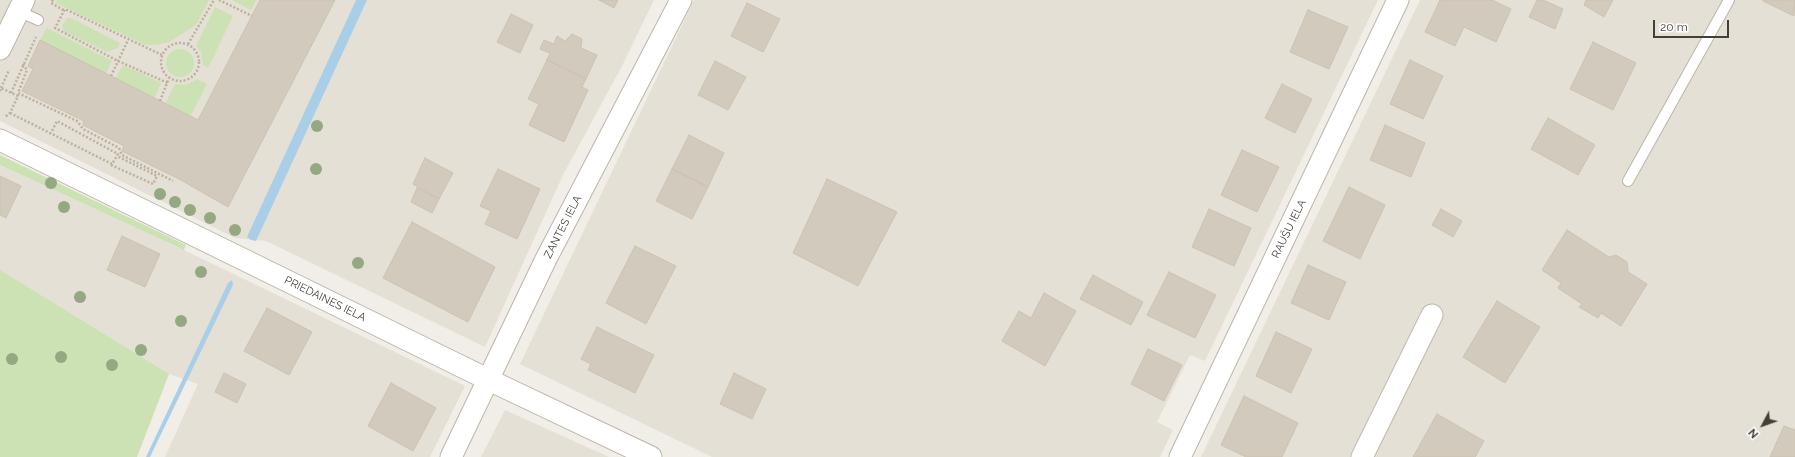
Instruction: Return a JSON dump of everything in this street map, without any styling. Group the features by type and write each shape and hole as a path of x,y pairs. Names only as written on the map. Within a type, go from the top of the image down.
{"street":[{"name":"ZANTES IELA","path":"451,457 546,259 681,0"},
{"name":"RAUŠU IELA","path":"1180,457 1398,0"},
{"path":"0,49 21,6"},
{"name":"PRIEDAINES IELA","path":"0,140 489,380 651,457"},
{"path":"1362,457 1432,315"}],"lane":[{"path":"1628,181 1729,0"},
{"path":"21,6 38,20"}],"path":[{"path":"53,0 51,3 65,11 65,9 162,56"},
{"path":"188,44 214,0"},
{"path":"219,0 252,16"},
{"path":"65,11 55,28 118,61 168,83"},
{"path":"11,93 38,34"},
{"path":"111,76 128,40"},
{"path":"175,43 188,44 193,47 199,57 198,69 192,78 180,82 169,78 163,71 160,60 162,56 170,46 175,43"},
{"path":"23,64 27,70 18,92 77,121 83,129 119,148 122,155 173,181"},
{"path":"160,101 169,78"},
{"path":"0,91 1,88 18,96 10,113 112,164 118,154 57,121 51,133"},
{"path":"116,156 138,163 158,176"}],"shaded area":[{"path":"0,0 654,0 622,66 563,175 485,347 266,241 235,238 0,121"},
{"path":"694,0 1378,0 1205,361 1190,355 1157,422 1173,430 1160,457 712,457 520,364"},
{"path":"1420,0 1795,0 1795,457 1201,457"},
{"path":"0,165 184,250 465,386 430,457 165,457 198,384 169,374 0,274"},
{"path":"505,410 609,457 481,457"}],"green space":[{"path":"57,0 209,0 196,25 169,42 156,45 146,45 56,3"},
{"path":"232,0 256,0 251,10"},
{"path":"215,7 233,16 208,68 203,65 201,52 196,46"},
{"path":"67,18 71,18 120,43 118,48 107,52 64,31 62,26"},
{"path":"47,28 112,61 106,74 40,40"},
{"path":"180,49 190,53 194,63 190,73 180,77 170,73 166,63 170,53"},
{"path":"123,65 161,83 154,98 115,79"},
{"path":"197,79 207,84 190,117 165,104 175,84 186,85"},
{"path":"0,155 186,245 184,250 0,165"},
{"path":"0,270 169,374 137,457 0,457"}],"water":[{"path":"356,0 367,0 256,241 251,240 247,237"},
{"path":"232,280 233,285 150,457 146,457 228,283"}],"building":[{"path":"260,0 335,0 228,207 179,179 122,151 124,146 83,125 84,121 22,91 33,69 28,66 40,40 198,120"},
{"path":"599,0 618,0 614,8"},
{"path":"1440,0 1492,0 1511,9 1496,42 1464,27 1455,46 1425,32"},
{"path":"1537,0 1543,0 1563,9 1555,29 1529,17"},
{"path":"1586,0 1613,0 1604,17 1584,5"},
{"path":"1795,0 1794,16 1763,1"},
{"path":"747,3 780,19 763,52 731,36"},
{"path":"1308,10 1348,27 1329,69 1290,52"},
{"path":"511,14 533,25 520,53 497,42"},
{"path":"572,34 582,39 581,48 597,55 586,79 547,60 550,53 540,49 544,40 554,44 557,36 565,41"},
{"path":"1593,42 1636,63 1613,110 1570,89"},
{"path":"547,60 586,79 582,87 588,90 564,142 529,125 539,104 528,99"},
{"path":"1410,60 1443,76 1423,119 1390,104"},
{"path":"715,61 746,77 728,110 698,95"},
{"path":"1282,84 1312,99 1295,133 1265,118"},
{"path":"1548,118 1595,145 1578,175 1531,149"},
{"path":"1385,125 1425,143 1411,177 1370,160"},
{"path":"689,135 724,153 708,187 672,169"},
{"path":"1242,150 1279,167 1257,212 1221,195"},
{"path":"425,158 453,173 439,199 413,184"},
{"path":"498,169 540,189 517,239 485,224 491,211 480,206"},
{"path":"672,169 708,187 692,219 656,201"},
{"path":"0,176 21,186 6,218 0,215"},
{"path":"827,179 897,212 858,286 793,253"},
{"path":"1349,187 1385,205 1360,259 1323,241"},
{"path":"417,188 439,199 432,213 411,202"},
{"path":"1209,209 1251,228 1234,266 1192,247"},
{"path":"1441,209 1462,221 1453,237 1432,225"},
{"path":"412,222 495,267 468,322 383,278"},
{"path":"1567,230 1609,257 1616,255 1627,262 1628,272 1647,284 1621,326 1601,313 1598,318 1579,307 1582,304 1558,288 1561,283 1542,270"},
{"path":"122,236 160,254 145,287 107,270"},
{"path":"635,246 676,266 646,324 606,303"},
{"path":"1308,265 1346,282 1329,320 1291,303"},
{"path":"1169,272 1216,295 1195,338 1147,315"},
{"path":"1093,275 1143,302 1131,325 1080,299"},
{"path":"1044,293 1076,311 1045,366 1002,341 1019,311 1031,318"},
{"path":"1497,301 1540,327 1505,383 1463,357"},
{"path":"267,308 312,332 289,375 244,351"},
{"path":"597,327 654,355 635,393 588,370 591,364 581,359"},
{"path":"1276,332 1312,349 1291,393 1256,376"},
{"path":"1148,349 1182,365 1164,401 1131,384"},
{"path":"224,373 246,384 237,403 215,392"},
{"path":"734,373 766,389 752,419 720,404"},
{"path":"391,383 436,408 413,451 368,426"},
{"path":"1244,396 1298,423 1282,457 1246,457 1221,445"},
{"path":"1437,414 1484,441 1475,457 1413,457"},
{"path":"1784,426 1795,430 1795,457 1770,457"}]}
